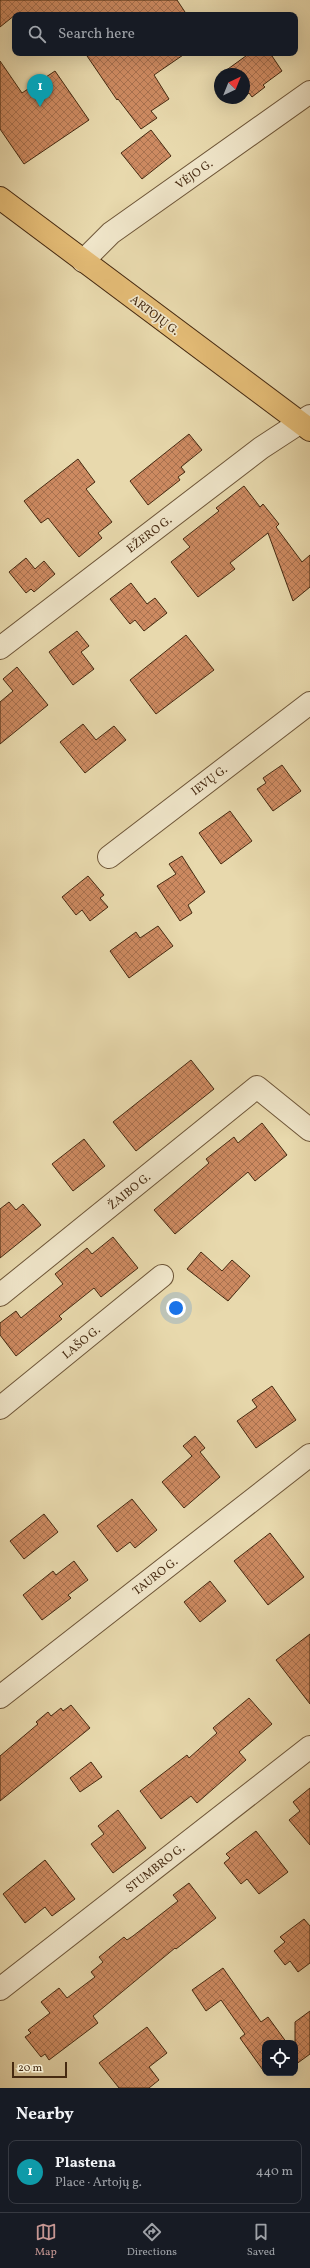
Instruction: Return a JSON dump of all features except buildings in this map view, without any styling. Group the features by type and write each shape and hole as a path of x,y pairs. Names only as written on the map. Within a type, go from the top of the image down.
{"main road":[{"name":"ARTOJŲ G.","path":"0,198 83,261 307,423"}],"street":[{"name":"VĖJO G.","path":"83,261 111,233 310,92"},
{"name":"EŽERO G.","path":"0,648 261,448 307,423"},
{"name":"IEVŲ G.","path":"109,857 310,703"},
{"name":"ŽAIBO G.","path":"0,1295 257,1087 310,1130"},
{"name":"LAŠO G.","path":"0,1408 162,1276"},
{"name":"TAURO G.","path":"0,1696 310,1454"},
{"name":"STUMBRO G.","path":"0,1988 310,1747"}],"place":[{"name":"Plastena","path":"40,107"}]}
